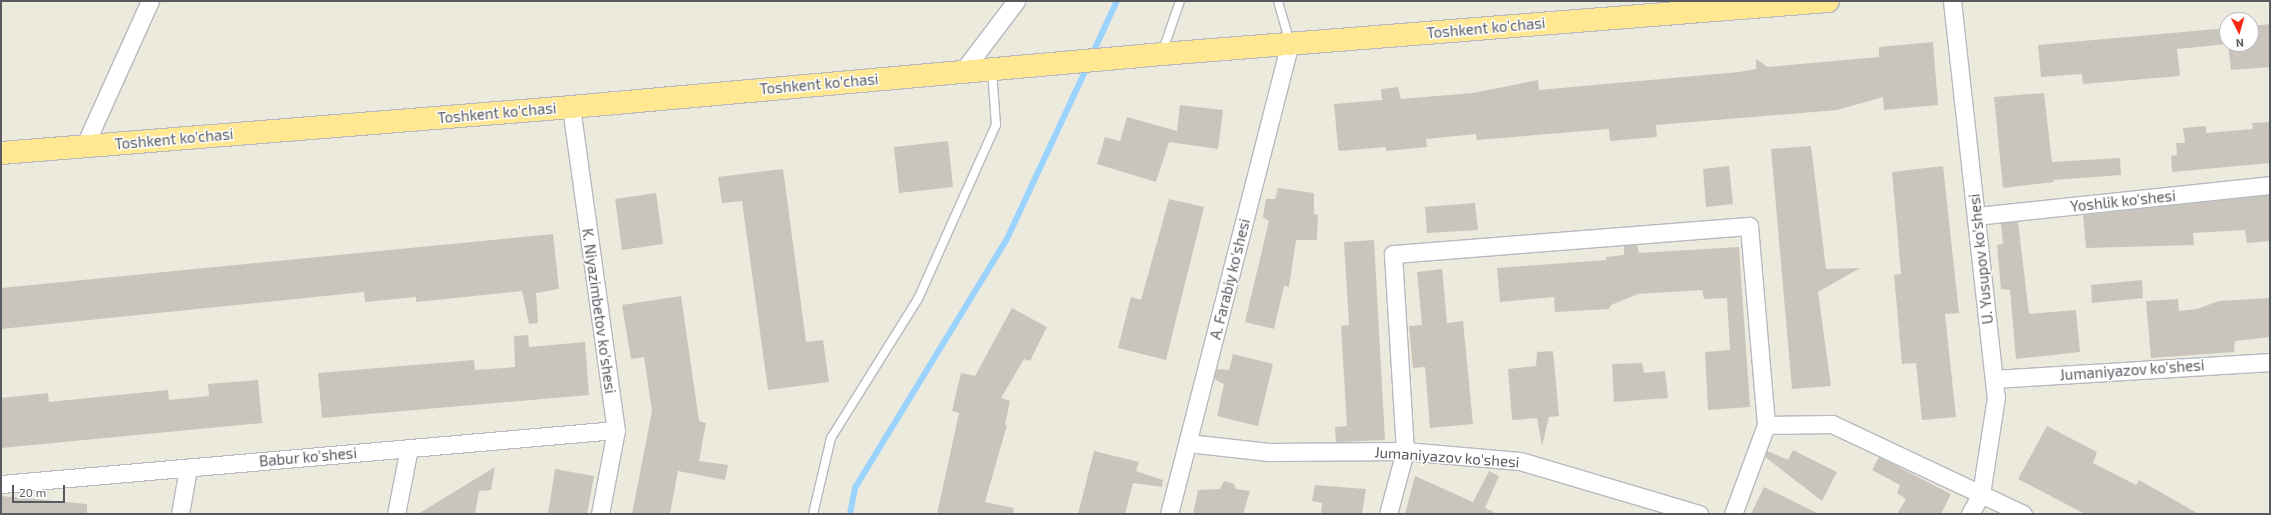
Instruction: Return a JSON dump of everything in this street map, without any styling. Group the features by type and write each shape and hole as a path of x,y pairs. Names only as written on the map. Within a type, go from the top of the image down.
{"highway":[{"name":"Toshkent ko'chasi","path":"1,153 571,107 1733,5 1828,1"}],"street":[{"path":"84,147 150,1"},
{"path":"963,72 1016,1"},
{"name":"U. Yusupov ko'shesi","path":"1952,1 1996,397 1981,494 1970,514"},
{"name":"A. Farabiy ko'shesi","path":"1169,514 1290,44"},
{"name":"K. Niyazimbetov ko'shesi","path":"571,107 616,430 600,514"},
{"name":"Yoshlik ko'shesi","path":"1976,216 2270,185"},
{"path":"1388,514 1405,451 1392,254 1749,226 1766,425 1732,514"},
{"name":"Jumaniyazov ko'shesi","path":"1994,379 2270,362"},
{"path":"1766,425 1832,424 2023,514"},
{"name":"Babur ko'shesi","path":"1,484 616,430"},
{"name":"Jumaniyazov ko'shesi","path":"1188,442 1268,452 1405,451 1520,461 1699,514"},
{"path":"396,514 409,448"},
{"path":"180,514 188,468"}],"lane":[{"path":"1152,55 1180,1"},
{"path":"1278,1 1290,44"},
{"path":"813,514 831,438 918,299 996,125 992,69"}],"building":[{"path":"2270,24 2270,67 2231,70 2229,52 2259,52 2259,25"},
{"path":"2219,29 2219,45 2177,49 2180,76 2083,84 2082,74 2041,77 2038,45"},
{"path":"1933,42 1938,105 1884,110 1883,97 1837,110 1656,125 1657,137 1610,141 1609,129 1477,140 1476,134 1426,139 1427,147 1386,151 1386,147 1339,151 1338,148 1334,104 1382,100 1381,89 1398,87 1401,99 1473,93 1538,80 1539,90 1739,72 1756,69 1756,59 1768,67 1879,57 1879,47"},
{"path":"2044,93 2052,162 2120,158 2121,175 2053,180 2054,182 2003,188 1994,97"},
{"path":"1180,105 1223,110 1218,149 1169,142 1156,182 1097,164 1105,137 1120,141 1127,117 1177,131"},
{"path":"2270,122 2270,163 2172,172 2171,156 2177,155 2176,143 2185,143 2183,128 2206,126 2206,133 2253,129 2252,123"},
{"path":"948,141 953,187 899,193 894,147"},
{"path":"1811,146 1826,269 1860,268 1818,292 1831,386 1792,389 1771,149"},
{"path":"1729,166 1733,204 1706,207 1703,169"},
{"path":"1943,166 1959,313 1945,314 1956,417 1922,420 1916,363 1902,364 1894,275 1901,274 1892,172"},
{"path":"783,169 806,342 823,340 829,382 768,390 742,201 722,203 718,177"},
{"path":"1278,188 1314,193 1314,214 1318,215 1317,240 1296,240 1289,287 1284,286 1274,329 1245,322 1269,221 1263,217 1266,199 1275,199"},
{"path":"656,193 663,244 622,250 615,199"},
{"path":"2270,195 2270,241 2247,243 2245,230 2193,233 2194,245 2086,248 2083,215"},
{"path":"1169,199 1204,207 1166,360 1118,348 1131,297 1141,300"},
{"path":"1475,203 1478,230 1427,233 1425,207"},
{"path":"2018,222 2029,314 2076,310 2080,352 2016,359 2010,290 2001,289 1997,245 2003,244 2001,223"},
{"path":"553,234 559,289 536,293 538,323 529,324 522,291 416,302 416,297 365,302 364,292 1,329 1,288"},
{"path":"1374,240 1385,440 1336,442 1335,427 1347,426 1341,326 1349,325 1344,242"},
{"path":"1637,245 1639,253 1739,247 1750,407 1708,410 1705,352 1730,350 1727,298 1704,299 1702,290 1638,294 1611,305 1609,309 1555,312 1554,297 1500,302 1497,268 1606,260 1606,257 1624,255 1624,246"},
{"path":"1442,269 1447,323 1463,321 1473,424 1430,428 1425,367 1413,368 1409,326 1422,325 1417,272"},
{"path":"2142,280 2143,298 2092,303 2091,285"},
{"path":"681,296 699,421 706,423 699,461 728,465 725,480 678,471 670,514 632,514 652,411 644,357 631,359 622,305"},
{"path":"2270,298 2270,337 2235,341 2234,352 2151,358 2146,301 2178,299 2179,311 2197,309 2219,301"},
{"path":"1012,308 1047,327 1030,361 1024,359 1001,398 1010,401 1005,425 1007,425 985,502 1014,508 1013,514 937,514 959,413 952,411 961,373 975,376"},
{"path":"528,335 529,347 585,342 589,395 322,418 318,373 474,360 475,370 515,367 514,336"},
{"path":"1553,351 1559,416 1549,417 1542,446 1537,418 1512,420 1508,369 1536,366 1537,352"},
{"path":"1233,354 1273,364 1258,426 1217,416 1224,384 1214,379 1217,369 1229,370"},
{"path":"1642,363 1644,373 1665,371 1668,398 1614,402 1612,364"},
{"path":"258,380 262,423 1,448 1,398 48,393 49,402 168,390 169,400 209,396 208,384"},
{"path":"2047,426 2097,452 2093,463 2136,485 2139,480 2199,514 2085,514 2018,479"},
{"path":"1793,450 1837,472 1822,501 1765,457 1767,451 1788,460"},
{"path":"1094,451 1139,462 1136,471 1163,480 1162,487 1133,483 1125,514 1078,514"},
{"path":"1879,457 1951,494 1941,514 1897,514 1906,499 1897,493 1900,485 1872,470"},
{"path":"495,467 491,490 479,491 475,514 418,514"},
{"path":"555,469 594,476 587,514 548,514"},
{"path":"1489,471 1499,476 1485,508 1498,514 1405,514 1415,476 1473,502"},
{"path":"1224,481 1234,484 1236,489 1250,491 1243,514 1193,514 1198,490 1220,489"},
{"path":"1315,485 1366,489 1362,514 1321,514 1322,503 1312,501"},
{"path":"1764,487 1819,514 1751,514"},
{"path":"2,496 87,504 87,514 1,514"}],"waterway":[{"path":"1092,55 1117,1"},
{"path":"850,514 855,488 1006,241 1087,67"}]}
